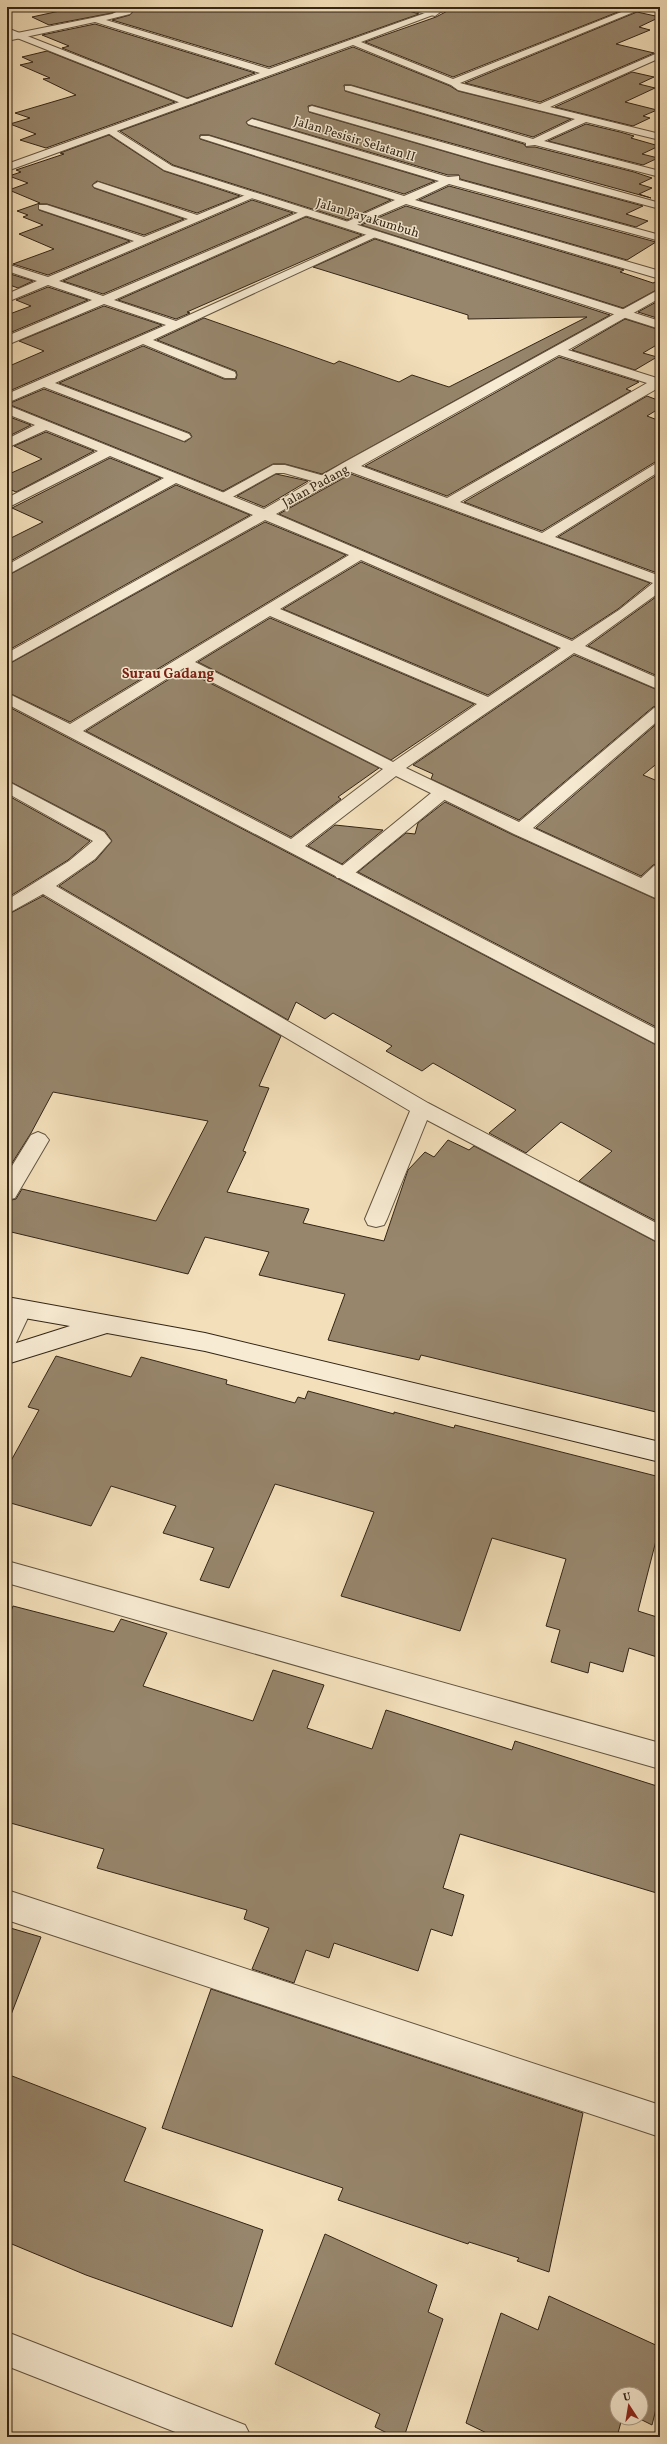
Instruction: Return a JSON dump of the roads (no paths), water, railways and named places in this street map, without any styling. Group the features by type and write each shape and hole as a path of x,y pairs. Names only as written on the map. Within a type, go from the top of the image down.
{"street":[{"path":"7,38 97,20 127,12 132,7"},
{"path":"401,7 435,13"},
{"path":"7,168 355,43 450,7"},
{"path":"455,83 642,7"},
{"path":"97,20 271,73"},
{"path":"7,31 189,103"},
{"path":"355,43 412,68 455,83 455,85 461,88 542,107 660,138"},
{"path":"542,107 660,55"},
{"path":"348,88 535,142 660,174"},
{"path":"312,109 492,161 660,206"},
{"path":"521,148 584,118"},
{"name":"Jalan Pesisir Selatan II","path":"252,122 449,181 660,238"},
{"path":"639,132 653,125"},
{"name":"Jalan Payakumbuh","path":"112,131 160,164 252,196 348,225 660,325"},
{"path":"205,138 406,200 660,275"},
{"path":"477,168 506,155"},
{"path":"348,225 463,174"},
{"path":"98,185 196,218"},
{"path":"7,298 49,279 252,196"},
{"path":"43,208 143,240"},
{"path":"7,341 306,213"},
{"path":"7,399 42,382 144,340 376,234"},
{"path":"7,266 49,279 177,325"},
{"name":"Jalan Padang","path":"7,659 262,514 660,293"},
{"path":"144,340 230,375"},
{"path":"557,350 659,382"},
{"path":"42,382 184,437"},
{"path":"448,502 659,382"},
{"path":"7,409 360,554 660,685"},
{"path":"7,444 46,425"},
{"path":"7,504 109,451"},
{"path":"544,538 660,465"},
{"path":"348,466 660,581"},
{"path":"222,497 273,469 285,469 323,480"},
{"path":"7,571 175,478"},
{"path":"71,731 360,554"},
{"path":"292,847 394,769 489,702 656,593"},
{"path":"269,610 489,702"},
{"path":"184,662 442,794 660,894"},
{"path":"7,698 660,1039"},
{"path":"520,830 660,710"},
{"path":"7,786 102,840 99,847 75,866 7,908"},
{"path":"343,874 442,794"},
{"path":"643,886 660,870"},
{"path":"42,886 421,1108 660,1236"},
{"path":"376,1219 421,1108"},
{"path":"7,1192 38,1140"},
{"path":"7,1339 14,1308 110,1323 204,1342 660,1452"},
{"path":"7,1355 110,1323"},
{"path":"7,1572 660,1756"},
{"path":"7,1905 660,2121"},
{"path":"7,2349 233,2437"}],"district":[{"name":"Surau Gadang","path":"168,673"}]}
